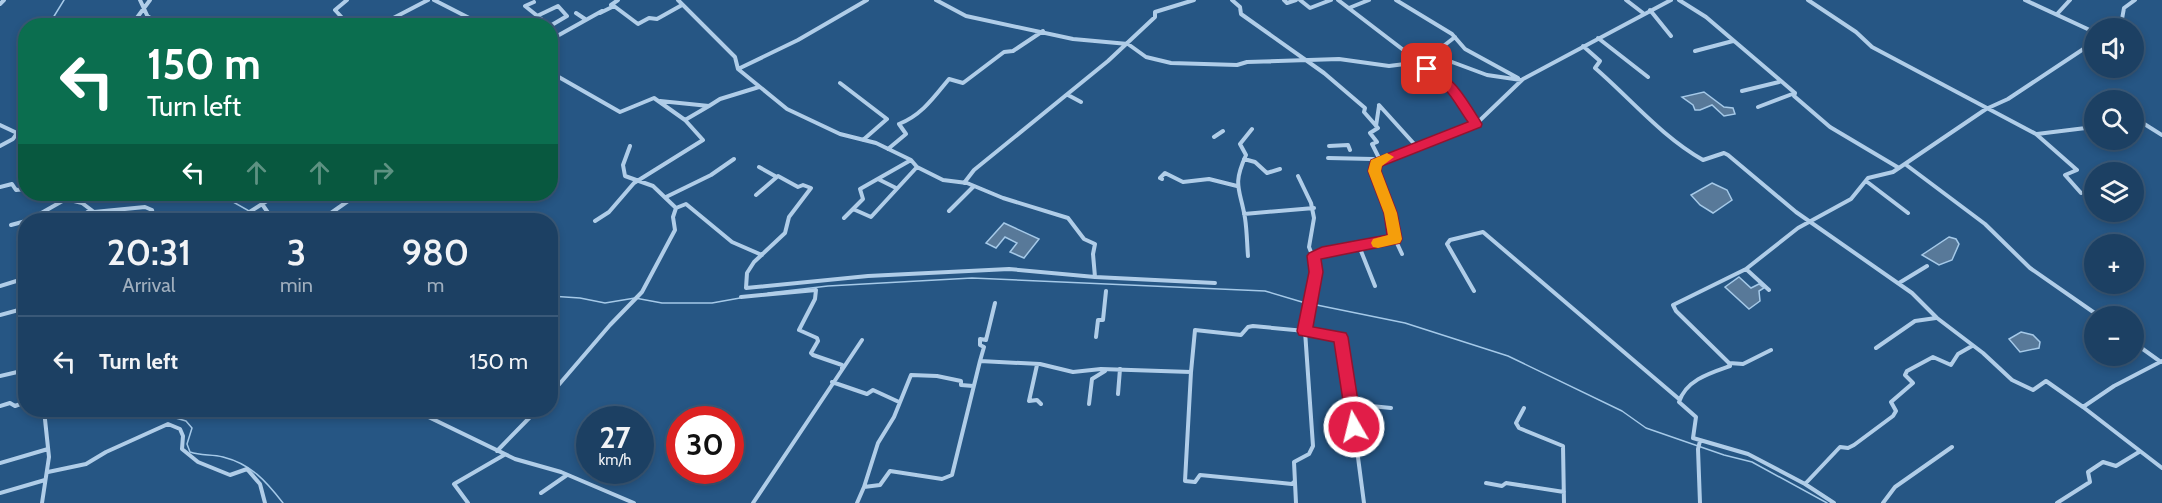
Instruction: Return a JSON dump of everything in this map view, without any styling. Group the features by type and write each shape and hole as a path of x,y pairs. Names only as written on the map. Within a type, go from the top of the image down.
{"street":[{"path":"0,4 4,0"},
{"path":"140,0 149,17"},
{"path":"136,18 150,0"},
{"path":"342,18 335,10 347,0"},
{"path":"393,18 428,0"},
{"path":"434,0 442,2 467,18"},
{"path":"558,35 618,0"},
{"path":"678,0 735,57 738,69 787,109 840,134 888,149 943,180 974,186 1003,198 1068,218 1084,239 1095,244 1093,255 1095,277"},
{"path":"738,69 798,40 867,0"},
{"path":"936,0 945,7 959,10 966,16 1073,39 1128,44 1146,57 1171,63 1237,65 1247,62 1308,62 1339,59 1389,66 1421,64 1429,61 1441,64 1452,63 1487,75 1521,80"},
{"path":"964,183 974,170 1128,44 1151,22 1155,17 1155,12 1194,0"},
{"path":"1232,0 1240,7 1241,14 1308,62 1365,108 1364,112 1376,126"},
{"path":"1284,0 1287,3 1298,0 1310,8 1331,0"},
{"path":"1338,0 1448,84 1476,124"},
{"path":"1349,8 1369,0"},
{"path":"1396,0 1425,20 1444,27 1465,49 1521,80"},
{"path":"1626,0 1643,13"},
{"path":"1402,254 1395,239 1390,213 1374,171 1374,166 1379,161 1476,124 1521,80 1671,0"},
{"path":"1679,0 1706,17 1795,93 1797,100 1812,112 1899,168"},
{"path":"1808,0 1856,32 1872,46 1986,110 2037,134 2077,170 2077,172 2065,175 2081,193"},
{"path":"2025,0 2084,27"},
{"path":"2058,14 2070,0"},
{"path":"2122,18 2124,8 2135,0"},
{"path":"534,1 525,6 540,18"},
{"path":"602,11 600,13 614,6 638,24 649,18 657,19 682,5"},
{"path":"537,16 558,6 567,15 558,21"},
{"path":"1650,10 1659,17 1662,26 1671,36"},
{"path":"576,13 585,19"},
{"path":"888,149 906,134 899,124 914,118 923,110 949,79 965,82 974,72 1004,52 1013,51 1043,31"},
{"path":"1421,64 1455,37"},
{"path":"1598,38 1647,77"},
{"path":"1695,51 1733,40"},
{"path":"1583,46 1600,61 1595,65 1595,69 1695,157 1702,160 1724,153 1728,155 1809,221 1869,265 1899,283 1929,308 1937,318 2012,380 2033,390 2046,381 2051,382 2162,468"},
{"path":"1771,350 1743,364 1729,363 1676,311 1673,305 1746,269 1774,245 1809,221 1851,199 1868,178 1886,175 1899,168 2084,49"},
{"path":"558,77 620,112 654,98 685,120 703,140 638,180 609,212 595,221"},
{"path":"1742,92 1780,81"},
{"path":"840,83 887,119 863,140"},
{"path":"685,120 720,99 759,87"},
{"path":"1758,107 1790,97 1795,93"},
{"path":"1068,95 1081,102"},
{"path":"659,101 709,106"},
{"path":"1379,161 1372,144 1377,142 1370,132 1378,128 1376,126 1378,105 1417,147"},
{"path":"2144,124 2162,135"},
{"path":"0,125 17,133 13,139 0,146"},
{"path":"2037,134 2051,130 2084,128"},
{"path":"1248,256 1244,214 1237,186 1238,173 1246,155 1240,144 1252,129"},
{"path":"1214,137 1223,131"},
{"path":"1329,147 1348,145 1350,150"},
{"path":"630,146 623,165 624,174 653,186 676,208"},
{"path":"1328,158 1379,161"},
{"path":"666,197 711,175 734,159"},
{"path":"1244,159 1255,162 1267,173 1280,169"},
{"path":"844,218 863,199 860,189 911,160"},
{"path":"1905,164 1985,224 2030,268 2085,306"},
{"path":"759,167 798,187 803,185 811,188 789,217 785,233 747,273 746,288 859,277 1009,269 1095,277 1215,283"},
{"path":"853,209 871,217 917,167"},
{"path":"1162,179 1160,178 1165,173 1183,182 1209,179 1237,186"},
{"path":"756,195 775,176"},
{"path":"1296,503 1294,462 1309,454 1313,446 1305,331 1316,272 1314,256 1309,247 1313,234 1314,208 1298,176"},
{"path":"878,179 896,188"},
{"path":"1,180 2,187 12,184 18,190"},
{"path":"1866,181 1908,213"},
{"path":"949,211 974,186"},
{"path":"42,213 57,201"},
{"path":"71,201 82,203 94,212 145,207 152,210 153,213"},
{"path":"248,213 267,201"},
{"path":"331,213 348,201"},
{"path":"262,204 268,213"},
{"path":"558,386 642,292 675,230 673,217 676,208 686,204 703,222 716,228 741,247 762,255"},
{"path":"1244,214 1314,208"},
{"path":"86,213 90,210"},
{"path":"11,225 18,223"},
{"path":"1474,291 1447,244 1450,240 1484,232 1539,282 1586,318 1679,399 1679,402 1696,417 1692,438 1748,454 1805,484 1834,503"},
{"path":"1314,256 1395,239"},
{"path":"1359,246 1375,286"},
{"path":"1899,283 1927,266"},
{"path":"1746,269 1769,290"},
{"path":"0,286 18,280"},
{"path":"741,297 816,290 815,299 799,330 817,338 818,341 811,353 813,355 842,365 842,369"},
{"path":"1096,337 1098,320 1103,320 1105,316 1106,291"},
{"path":"864,487 882,486 890,471 942,479 952,475 984,347 980,345 980,339 986,340 995,303"},
{"path":"0,315 18,310"},
{"path":"1876,348 1921,319 1937,318"},
{"path":"1295,481 1292,484 1200,475 1195,482 1185,482 1195,330 1241,335 1248,327 1253,326 1341,337 1364,503"},
{"path":"753,503 862,340"},
{"path":"1805,484 1840,447 1848,448 1854,445 1893,416 1896,411 1891,402 1913,383 1905,375 1907,371 1933,357 1950,364 1958,354 1972,346"},
{"path":"2083,407 2114,386 2161,361 2144,349"},
{"path":"980,361 1037,364 1073,372 1109,369 1191,372"},
{"path":"1679,399 1687,386 1730,366 1729,363"},
{"path":"1037,364 1029,401 1037,400 1041,404"},
{"path":"1089,404 1089,385 1092,378 1109,369"},
{"path":"1118,394 1120,369"},
{"path":"0,376 18,372"},
{"path":"857,503 878,443 894,417 898,402 911,375 937,376 961,381 962,385 973,386"},
{"path":"832,382 867,394 873,390 898,402"},
{"path":"0,406 10,403 18,405"},
{"path":"1351,404 1391,408"},
{"path":"1524,408 1516,423 1519,428 1563,446 1564,503"},
{"path":"42,503 48,472 45,417"},
{"path":"428,417 504,455 568,475 634,503"},
{"path":"497,451 530,417"},
{"path":"48,472 68,469 88,462 168,423 177,425 184,437 182,449 188,458 198,464 214,466 230,475 247,469 257,476 262,486 265,503"},
{"path":"1700,441 1698,449 1700,503"},
{"path":"1883,503 1895,487 1952,447"},
{"path":"0,463 17,456 33,455 48,449"},
{"path":"2057,503 2090,482 2088,472 2103,462 2116,466 2139,452"},
{"path":"468,503 454,484 504,455"},
{"path":"541,493 568,475"},
{"path":"0,493 45,480"},
{"path":"1486,483 1502,486 1506,483 1564,492"},
{"path":"619,503 625,499"}],"water":[{"path":"1704,92 1724,107 1733,108 1735,114 1724,116 1712,105 1695,110 1693,105 1682,97"},
{"path":"1712,183 1727,190 1732,200 1713,213 1700,205 1691,195"},
{"path":"1004,223 1039,239 1024,258 1010,252 1017,243 1005,237 996,248 986,243"},
{"path":"1949,237 1956,239 1959,244 1952,260 1939,265 1922,255"},
{"path":"1739,277 1751,288 1759,284 1764,288 1759,291 1760,301 1749,309 1725,287"},
{"path":"2021,332 2033,335 2040,342 2039,348 2020,352 2009,339"}],"waterway":[{"path":"53,18 64,0"},
{"path":"231,201 253,213"},
{"path":"768,293 828,286 972,278 1265,291 1302,302 1405,323 1508,356 1622,411 1646,428 1724,455 1752,462 1827,503"},
{"path":"558,297 605,303 635,298 662,303 712,303 740,298"},
{"path":"172,417 186,421 192,428 187,444 190,452 223,457 242,464 264,481 283,503"}],"slow traffic":[{"path":"1378,243 1395,239 1390,213 1374,171 1374,166 1387,157"}],"route":[{"path":"1354,427 1341,337 1305,331 1305,320 1316,272 1314,256 1395,239 1390,213 1380,191 1374,166 1382,159 1456,134 1476,124 1448,84 1433,71 1427,69"}]}
